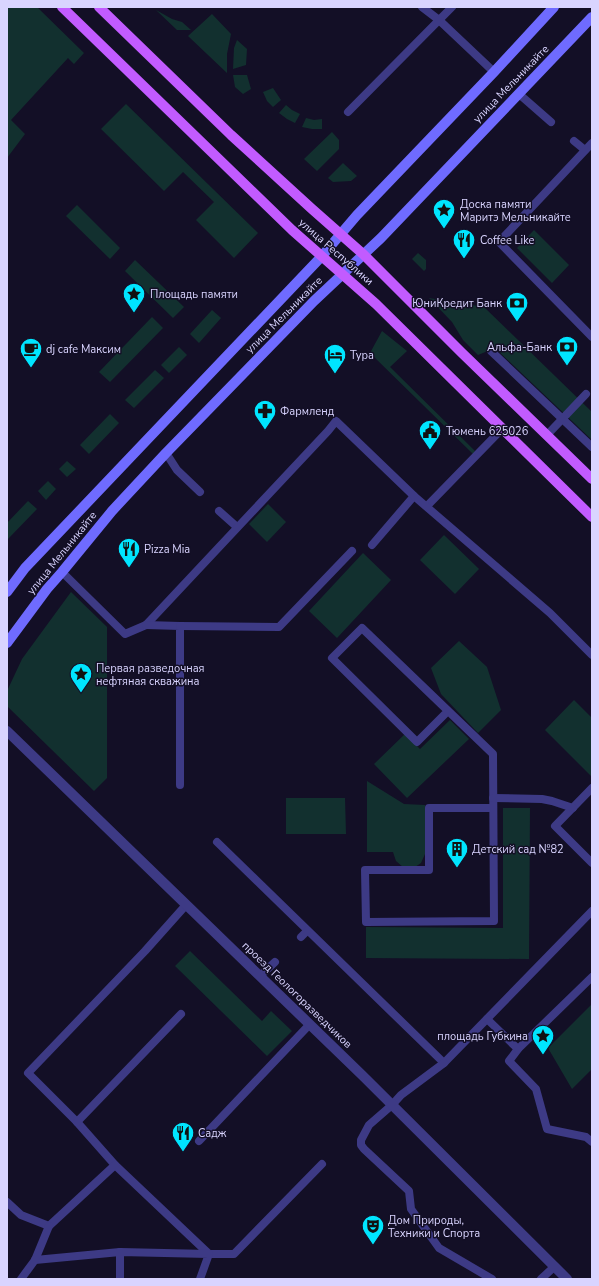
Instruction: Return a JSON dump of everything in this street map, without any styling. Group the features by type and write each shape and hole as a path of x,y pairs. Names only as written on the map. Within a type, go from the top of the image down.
{"main road":[{"name":"улица Республики","path":"62,7 292,230 376,304 592,517"},
{"name":"улица Республики","path":"99,7 231,135 364,254 592,480"},
{"name":"улица Мельникайте","path":"7,592 25,568 322,256 340,234 554,7"},
{"name":"улица Мельникайте","path":"7,643 47,589 112,511 166,453 308,307 381,238 592,16"}],"street":[{"name":"проезд Геологоразведчиков","path":"7,731 310,1024 567,1279"}],"lane":[{"path":"422,7 439,20 494,72"},
{"path":"348,112 452,7"},
{"path":"519,94 551,122"},
{"path":"574,141 585,150"},
{"path":"592,143 499,242 592,336"},
{"path":"490,351 592,447"},
{"path":"547,435 586,394"},
{"path":"62,572 126,634 146,625 336,420 414,496 550,613 592,655"},
{"path":"427,506 502,429"},
{"path":"166,453 177,470 200,492"},
{"path":"372,545 414,496"},
{"path":"219,511 237,527"},
{"path":"146,625 279,627 352,551"},
{"path":"180,626 180,785"},
{"path":"448,711 417,742 332,658 362,628 448,711 492,754 493,798 494,921 366,922 365,870 429,870 429,808 493,808"},
{"path":"592,788 555,826 592,863"},
{"path":"493,798 542,799 573,808"},
{"path":"217,842 304,934 444,1063"},
{"path":"186,905 145,951 28,1073 77,1122 115,1165 209,1254"},
{"path":"492,1279 439,1248 412,1212 410,1206 410,1194 407,1189 364,1149 361,1144 361,1140 368,1125 392,1105 401,1095 444,1063 592,911"},
{"path":"260,976 275,962"},
{"path":"592,977 518,1049 509,1061 536,1089 547,1129 586,1137 592,1142"},
{"path":"77,1122 180,1014"},
{"path":"487,1019 518,1049"},
{"path":"199,1141 310,1024"},
{"path":"35,1260 120,1252 234,1254 322,1164"},
{"path":"21,1279 35,1260 49,1226 115,1165"},
{"path":"7,1202 21,1215 49,1226"},
{"path":"120,1252 120,1279"},
{"path":"200,1279 209,1254"},
{"path":"541,1279 554,1267"}],"green space":[{"path":"7,7 37,7 84,53 74,64 68,58 11,120 25,134 7,158"},
{"path":"156,10 172,19 182,22 191,30 177,30"},
{"path":"212,14 231,34 227,54 227,73 188,36"},
{"path":"237,40 247,49 246,65 233,69 234,48"},
{"path":"233,75 247,75 251,89 243,94 235,87"},
{"path":"273,88 281,100 273,107 267,101 263,92"},
{"path":"126,104 258,233 234,258 196,220 214,202 183,172 164,191 101,129"},
{"path":"286,105 300,114 295,123 279,113"},
{"path":"306,118 314,120 322,119 322,129 302,127"},
{"path":"332,132 339,140 339,149 317,171 304,159"},
{"path":"343,163 357,176 351,181 333,182 328,178"},
{"path":"77,205 120,248 110,259 66,216"},
{"path":"534,230 569,265 552,283 517,248"},
{"path":"418,253 426,260 426,269 424,271 412,259"},
{"path":"135,260 184,307 173,318 125,271"},
{"path":"429,298 484,307 592,412 592,440 495,348 478,355 463,340 452,322"},
{"path":"212,310 221,318 199,343 190,334"},
{"path":"152,317 163,328 110,382 99,372"},
{"path":"382,331 407,351 390,367 475,451 473,454 370,353"},
{"path":"179,347 187,355 169,373 161,365"},
{"path":"155,370 164,378 134,408 125,400"},
{"path":"110,414 119,423 89,454 80,445"},
{"path":"67,461 76,469 67,477 59,469"},
{"path":"48,481 56,489 46,500 38,491"},
{"path":"28,501 37,509 7,540 7,523"},
{"path":"268,504 286,522 267,542 249,524"},
{"path":"444,535 479,569 455,594 420,560"},
{"path":"363,553 391,580 337,638 309,611"},
{"path":"71,592 107,627 107,778 94,791 7,706 7,691 22,659"},
{"path":"459,641 487,667 501,710 478,733 441,694 431,668"},
{"path":"574,700 592,718 592,777 545,730"},
{"path":"450,720 469,739 407,798 374,764 405,734 420,749"},
{"path":"367,781 404,804 425,805 425,854 421,863 415,867 403,867 396,861 393,852 367,852"},
{"path":"286,798 345,798 346,834 286,834"},
{"path":"503,808 530,808 529,959 366,958 366,927 503,928"},
{"path":"190,951 262,1021 271,1011 292,1031 267,1056 175,966"},
{"path":"592,1004 592,1069 572,1089 548,1048"}],"place":[{"name":"Доска памяти Маритэ Мельникайте","path":"444,230"},
{"name":"Coffee Like","path":"464,260"},
{"name":"Площадь памяти","path":"134,314"},
{"name":"ЮниКредит Банк","path":"517,322"},
{"name":"Альфа-Банк","path":"567,366"},
{"name":"dj cafe Максим","path":"31,368"},
{"name":"Тура","path":"335,374"},
{"name":"Фармленд","path":"265,430"},
{"name":"Тюмень 625026","path":"430,450"},
{"name":"Pizza Mia","path":"129,568"},
{"name":"Первая разведочная нефтяная скважина","path":"81,694"},
{"name":"Детский сад №82","path":"457,868"},
{"name":"площадь Губкина","path":"543,1056"},
{"name":"Садж","path":"183,1152"},
{"name":"Дом Природы, Техники и Спорта","path":"373,1246"}]}
